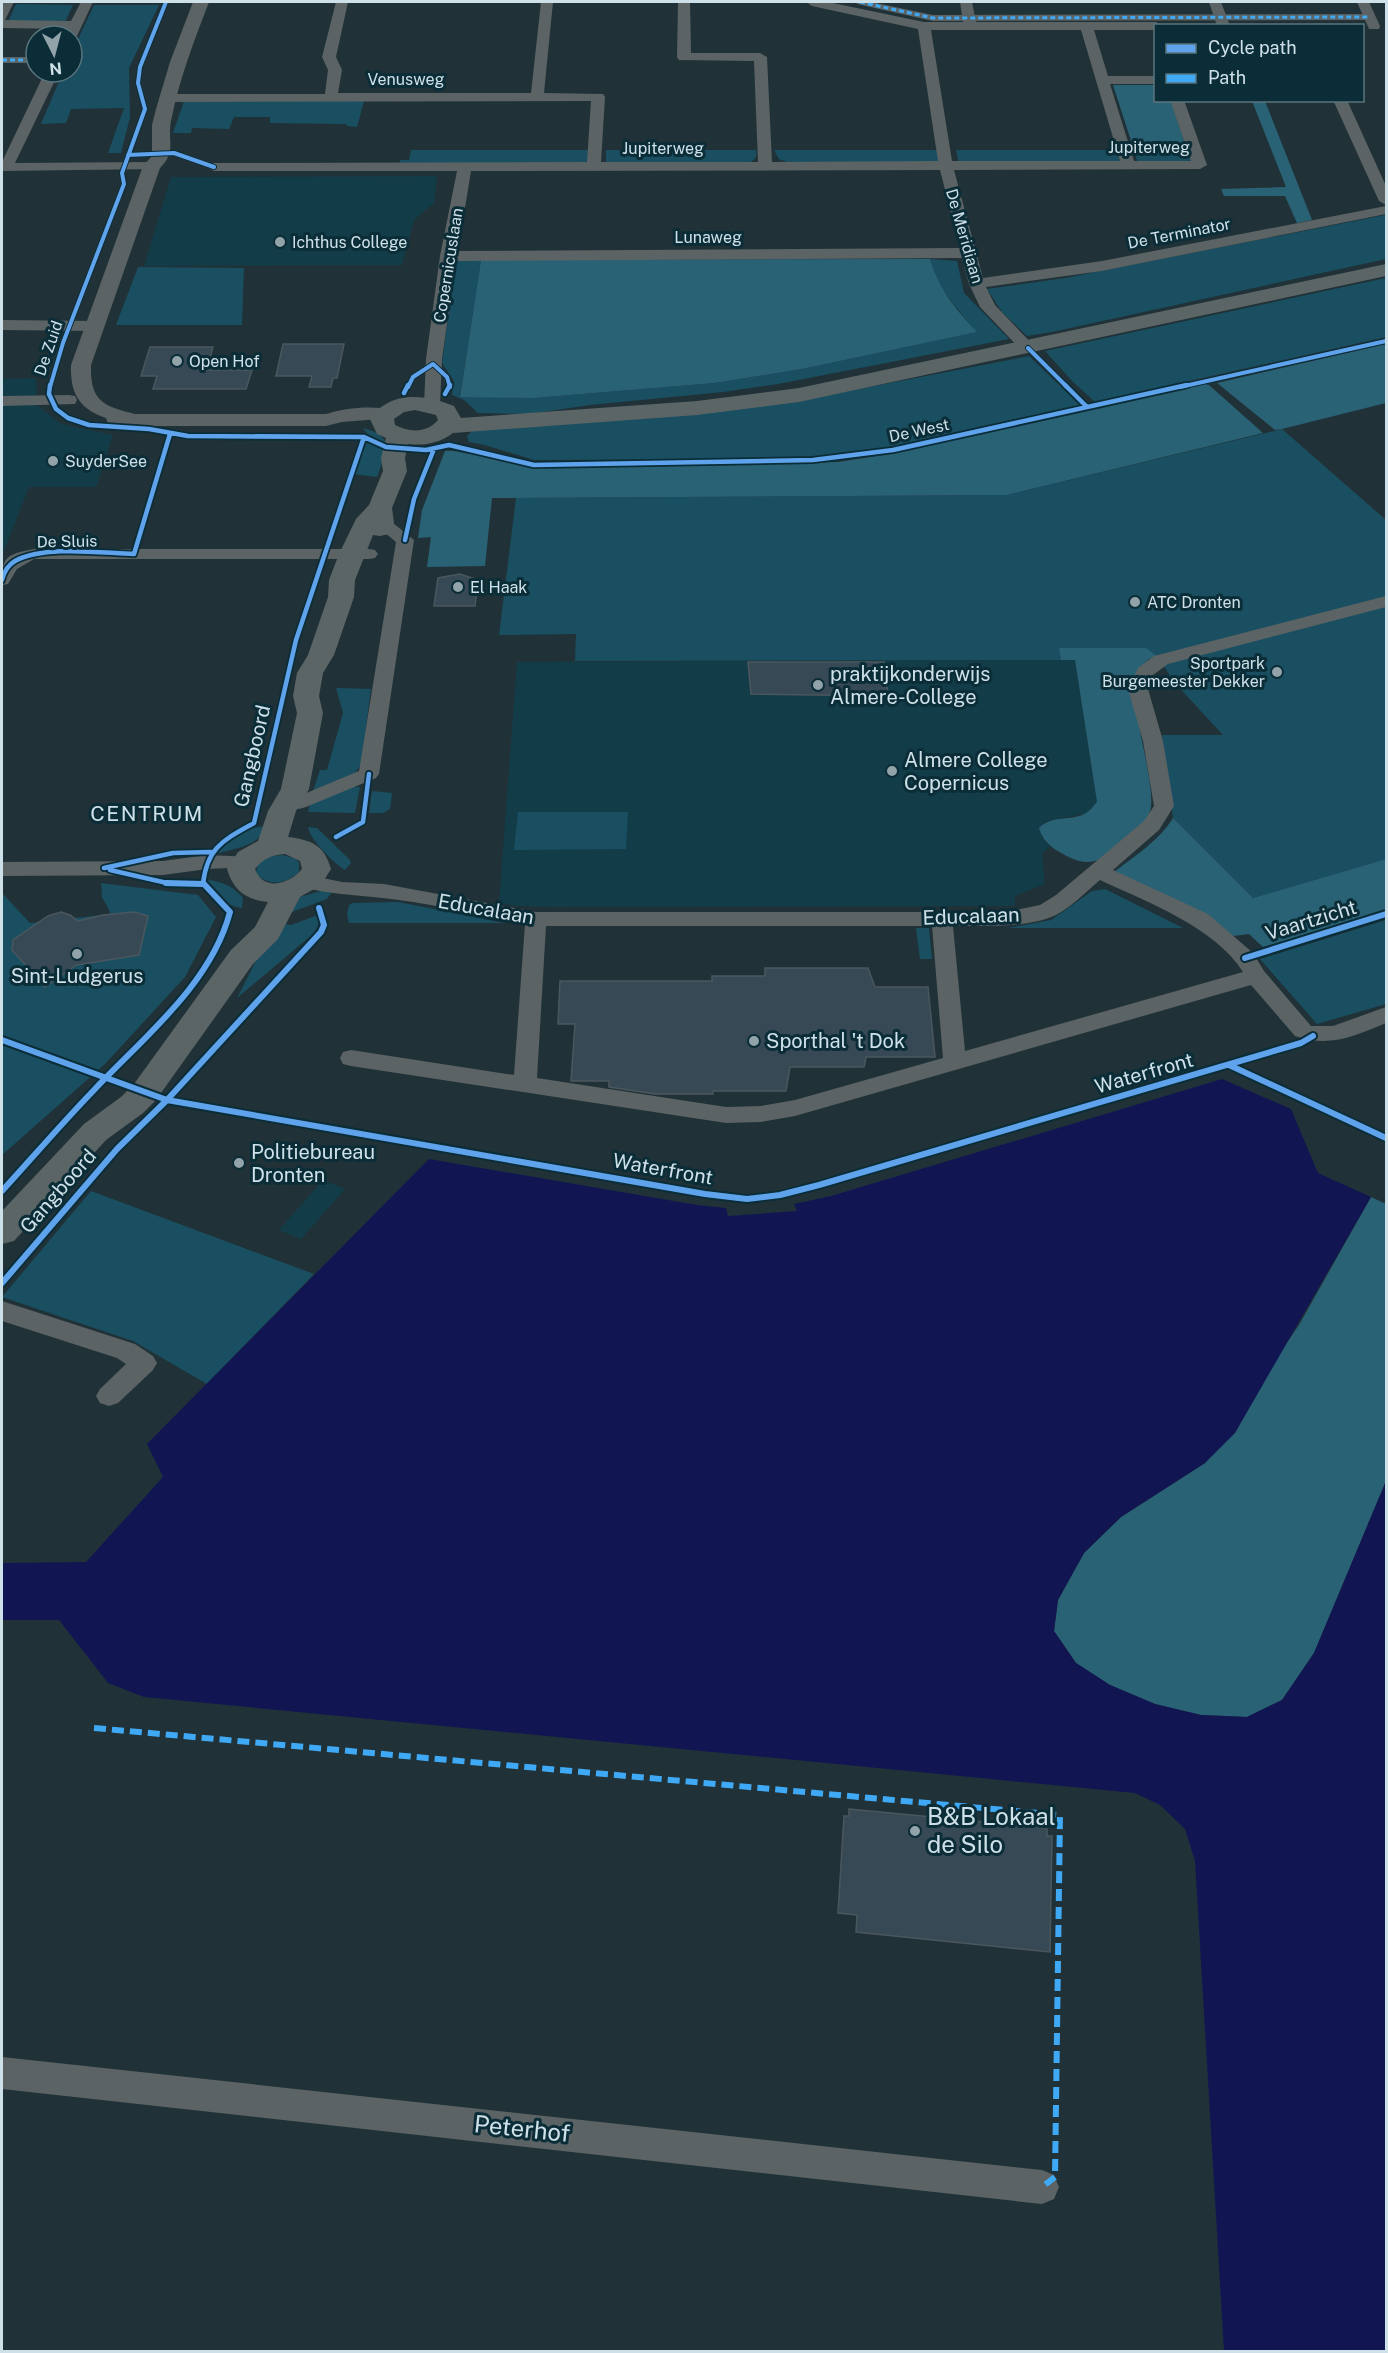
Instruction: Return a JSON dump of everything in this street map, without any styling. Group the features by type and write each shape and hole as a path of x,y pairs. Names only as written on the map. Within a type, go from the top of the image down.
{"main road":[{"path":"284,847 302,811 297,796 310,713 322,696 327,673 321,655 341,597 357,582 360,554 381,516 395,471 407,460 396,428 397,407 436,412 492,424 523,419 697,408 799,395 1386,270"},
{"path":"396,428 441,431 436,412"},
{"path":"284,847 313,856 277,879 255,852 284,847"},
{"name":"Gangboord","path":"2,1232 95,1132 132,1105 163,1070 184,1035 219,992 242,957 267,932 277,879"}],"street":[{"path":"8,2 2,24 24,26"},
{"path":"76,24 87,2"},
{"name":"De Zuid","path":"135,420 113,414 86,399 79,383 81,365 152,166 160,159 162,153 163,143 160,131 166,98 201,2"},
{"path":"331,97 335,70 329,57 342,2"},
{"path":"537,97 547,2"},
{"path":"684,2 684,57 760,57 765,166"},
{"path":"812,2 924,26 969,22 1222,21 1373,24 1363,2"},
{"path":"860,2 933,18 969,22 1154,26"},
{"path":"966,2 969,22"},
{"path":"1215,2 1222,21"},
{"name":"De Meridiaan","path":"924,26 946,166 977,284 988,307 1028,348"},
{"path":"1086,26 1128,165"},
{"path":"2,60 24,60"},
{"path":"1103,80 1154,80"},
{"path":"45,84 19,130 4,167 152,166"},
{"name":"Venusweg","path":"166,98 598,97 594,166"},
{"name":"Jupiterweg","path":"214,167 1200,165 1178,102"},
{"path":"1341,102 1383,185 1386,201"},
{"name":"Copernicuslaan","path":"436,412 433,364 448,256 465,166"},
{"name":"De Terminator","path":"977,284 1102,266 1386,210"},
{"name":"Lunaweg","path":"448,256 968,253"},
{"path":"2,325 96,326"},
{"name":"De Zuid","path":"81,365 66,382 65,393 60,401 100,417 135,420 326,420 340,424 396,428"},
{"path":"2,401 60,401"},
{"path":"297,796 369,774 405,540 381,516"},
{"name":"De Sluis","path":"3,575 16,560 24,556 46,553 360,554"},
{"name":"Educalaan","path":"2,869 163,868 204,876 277,879 342,889 384,891 536,918 1006,919 1046,911 1064,900 1152,825 1164,806 1153,741 1138,689 1145,672 1161,660 1386,602"},
{"path":"1098,871 1200,919 1245,958 1256,976 1303,1031 1313,1036 1325,1035 1386,1016"},
{"path":"525,1083 536,918"},
{"path":"942,919 955,1062"},
{"path":"351,1058 726,1115 757,1114 795,1108 1256,976"},
{"path":"2,1311 126,1351 144,1363 109,1396"},
{"name":"Peterhof","path":"2,2073 1042,2187"}],"shaded area":[{"path":"16,4 73,5 65,22 8,22"},
{"path":"94,5 159,5 129,68 130,117 121,153 108,153 124,108 71,109 66,123 41,124 58,84 84,84 84,26"},
{"path":"1113,85 1154,85 1154,102 1171,102 1187,150 1134,150"},
{"path":"184,101 364,101 357,127 346,124 270,123 270,117 234,117 229,129 192,128 191,133 173,133"},
{"path":"1252,102 1265,102 1312,220 1297,223 1285,196 1224,196 1221,189 1286,187"},
{"path":"411,150 589,150 588,163 400,163 400,160 409,160"},
{"path":"606,150 756,150 756,153 755,158 748,163 606,163"},
{"path":"774,150 940,150 942,164 792,164 779,159"},
{"path":"956,150 1116,150 1121,164 959,164"},
{"path":"1134,150 1187,150 1192,164 1138,164"},
{"name":"Ichthus College","path":"437,176 434,203 414,220 402,265 144,266 171,177"},
{"path":"1385,215 1386,259 1052,332 1027,336 1002,312 987,289 1065,278"},
{"path":"930,259 957,261 964,293 1009,339 778,384 529,414 478,413 464,400 452,395 454,381 442,363 456,260 481,260 460,396 534,398 715,383 802,369 976,332 940,287"},
{"path":"930,259 938,280 949,298 977,332 802,369 715,383 534,398 460,397 481,260"},
{"path":"138,267 244,268 242,325 116,325"},
{"path":"1386,278 1386,337 1095,402 1045,351"},
{"path":"1386,344 1386,403 1282,429 1275,430 1217,383"},
{"path":"1029,356 1080,405 857,454 774,459 534,460 469,442 467,436 474,429 843,392"},
{"name":"SuyderSee","path":"36,378 37,405 61,424 113,435 96,487 29,487 2,556 2,379"},
{"path":"1202,383 1209,385 1263,433 1007,495 492,498 485,566 427,567 431,537 418,538 422,510 445,451 481,453 527,467 838,462 883,455"},
{"path":"363,428 378,434 388,447 377,477 354,474 369,436"},
{"name":"Sportpark Burgemeester Dekker","path":"1282,429 1386,520 1386,859 1253,898 1173,818 1162,735 1223,735 1174,682 1158,657 1060,648 1061,660 575,661 576,634 499,635 516,498 1007,495"},
{"path":"1059,648 1146,648 1158,657 1149,659 1138,670 1136,691 1138,722 1151,791 1150,811 1144,824 1134,834 1108,855 1088,862 1071,858 1056,850 1044,839 1039,828 1056,819 1080,816 1097,802 1075,660 1061,660"},
{"path":"1075,660 1097,802 1087,813 1045,822 1042,837 1050,847 1042,853 1045,884 1015,896 1015,906 554,907 499,903 517,662"},
{"path":"336,688 371,689 361,765 355,773 312,794 320,770 327,770 343,713"},
{"path":"348,787 360,787 355,813 308,812 310,804"},
{"path":"372,791 392,793 390,809 383,813 369,813"},
{"path":"518,812 628,812 626,849 514,850"},
{"path":"1173,818 1253,898 1386,859 1386,910 1263,947 1249,934 1233,936 1110,875 1152,842"},
{"path":"267,826 258,839 251,843 213,855 216,847 221,844 253,828"},
{"path":"308,827 317,828 349,859 351,863 345,870 329,857"},
{"path":"283,855 296,859 299,863 299,872 294,876 283,881 271,882 256,873 258,864 268,857"},
{"path":"208,880 223,883 235,890 243,898 242,908 221,899"},
{"path":"101,883 198,895 216,917 185,977 105,1064 2,1155 2,893 30,923 111,914 102,897"},
{"path":"1105,889 1183,928 1008,928 1051,920 1092,891"},
{"path":"321,891 332,892 327,899 289,913 300,897"},
{"path":"398,902 505,923 349,923 347,914 349,905 353,903"},
{"path":"318,915 319,923 314,933 237,998 262,949 279,924 291,925"},
{"path":"1386,920 1386,1004 1317,1024 1260,959"},
{"path":"916,928 929,928 932,959 920,959"},
{"path":"1222,1079 1291,1109 1318,1173 1371,1197 1235,1433 1205,1463 1121,1517 1084,1553 1058,1600 1054,1631 1076,1663 1110,1685 1155,1704 1201,1715 1247,1717 1282,1700 1314,1653 1386,1481 1386,2351 1224,2351 1195,1861 1185,1829 1160,1805 1135,1793 144,1697 108,1683 59,1620 2,1620 2,1563 86,1562 163,1477 147,1444 429,1159 726,1208 728,1216 797,1211 794,1204 831,1196"},
{"path":"323,1180 345,1189 301,1239 279,1230"},
{"path":"91,1191 314,1274 207,1384 133,1341 2,1297"},
{"path":"1371,1197 1386,1204 1386,1481 1314,1653 1282,1700 1247,1717 1201,1715 1155,1704 1110,1685 1076,1663 1054,1631 1058,1600 1084,1553 1121,1517 1205,1463 1299,1325"}],"building":[{"path":"283,344 344,344 337,378 333,378 331,387 309,387 312,376 276,376"},
{"path":"150,347 213,347 207,370 252,370 246,389 153,389 157,376 141,376"},
{"name":"El Haak","path":"460,574 478,580 475,606 434,606 438,578"},
{"name":"praktijkonderwijs Almere-College","path":"748,662 884,662 888,696 751,694"},
{"name":"Sint-Ludgerus","path":"61,912 78,921 103,915 134,912 148,916 139,955 76,965 45,987 12,950 13,940 48,916"},
{"name":"Sporthal 't Dok","path":"765,968 868,968 875,987 928,987 935,1057 866,1057 864,1067 790,1067 786,1091 655,1094 609,1087 609,1081 571,1081 575,1024 558,1024 560,981 712,981 712,976 765,976"},
{"path":"849,1809 1047,1828 1047,1836 1052,1836 1050,1952 856,1932 857,1915 838,1913 844,1816 849,1816"}],"marked path":[{"path":"860,2 933,18 1369,17"},
{"path":"2,60 24,60"},
{"path":"94,1728 1060,1815 1055,2177 1042,2187"}],"cycle path":[{"name":"De West","path":"166,2 140,67 138,83 145,109 122,173 124,184 63,343 50,385 49,394 56,409 68,418 89,425 149,429 188,436 364,437 386,447 426,450 449,445 534,465 813,460 893,450 1386,341"},
{"path":"128,155 174,153 214,167"},
{"path":"1028,348 1087,407"},
{"path":"404,393 413,377 433,364 447,377 450,386 445,394"},
{"path":"2,580 5,572 15,561 39,554 134,554 170,434"},
{"path":"2,1191 78,1106 179,1000 213,954 225,932 230,912 203,884 205,870 212,852 218,845 254,823 296,640 364,437"},
{"path":"405,540 414,499 434,449"},
{"path":"336,837 363,822 369,774"},
{"path":"104,868 173,853 211,852"},
{"path":"110,870 167,883 203,884"},
{"path":"2,1283 117,1149 167,1100 321,932 324,925 319,908"},
{"name":"Vaartzicht","path":"1245,958 1386,914"},
{"name":"Waterfront","path":"2,1040 167,1100 705,1194 747,1199 780,1195 819,1185 1301,1043 1313,1036"},
{"path":"1229,1065 1386,1138"}],"place":[{"name":"Ichthus College","path":"280,242"},
{"name":"Open Hof","path":"177,361"},
{"name":"SuyderSee","path":"53,461"},
{"name":"El Haak","path":"458,587"},
{"name":"ATC Dronten","path":"1135,602"},
{"name":"Sportpark Burgemeester Dekker","path":"1277,672"},
{"name":"praktijkonderwijs Almere-College","path":"818,685"},
{"name":"Almere College Copernicus","path":"892,771"},
{"name":"Sint-Ludgerus","path":"77,954"},
{"name":"Sporthal 't Dok","path":"754,1041"},
{"name":"Politiebureau Dronten","path":"239,1163"},
{"name":"B&B Lokaal de Silo","path":"915,1831"}],"district":[{"name":"CENTRUM","path":"147,814"}]}
